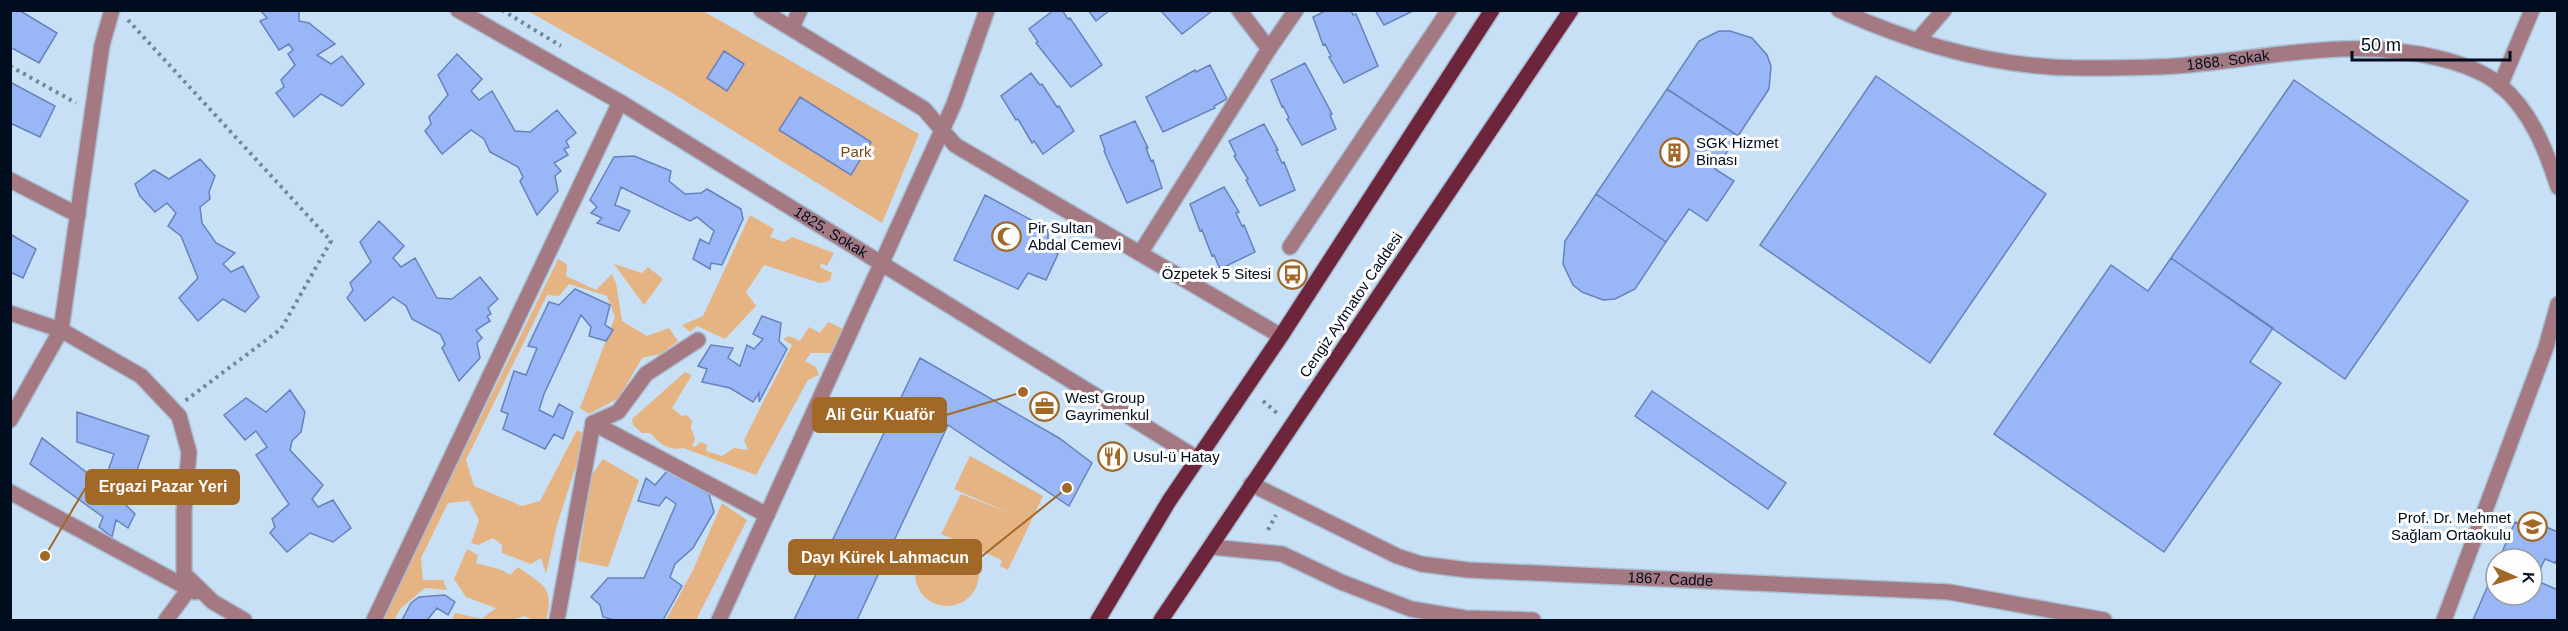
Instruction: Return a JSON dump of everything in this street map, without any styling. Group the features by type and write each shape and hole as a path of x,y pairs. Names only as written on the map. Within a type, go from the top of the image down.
{"main road":[{"path":"1098,621 1147,537 1281,336 1492,10"},
{"name":"Cengiz Aytmatov Caddesi","path":"1161,621 1571,10"}],"street":[{"name":"1825. Sokak","path":"458,10 620,102 1198,459"},
{"path":"761,10 924,109 955,145 965,152 1141,252 1281,336"},
{"path":"792,27 800,10"},
{"path":"719,621 954,104 987,10"},
{"path":"1239,10 1269,49"},
{"path":"1141,252 1296,10"},
{"path":"1290,246 1449,10"},
{"name":"1868. Sokak","path":"1839,10 1868,24 1918,40 1981,57 2024,65 2078,68 2177,66 2306,50 2351,48 2386,49 2424,55 2456,63 2500,86 2518,104 2535,128 2558,187"},
{"path":"1918,40 1944,10"},
{"path":"2500,86 2532,10"},
{"path":"10,420 61,330 102,45 118,13"},
{"path":"374,621 620,102"},
{"path":"10,180 78,214"},
{"path":"2444,621 2546,347 2558,304"},
{"path":"10,313 61,330 141,376 179,416 189,452 184,511 184,574 213,602"},
{"path":"593,423 618,412 646,374 698,340"},
{"path":"593,423 767,515"},
{"path":"558,621 593,423"},
{"name":"1867. Cadde","path":"1251,484 1397,556 1421,564 1468,570 1949,592 2104,621"},
{"path":"10,492 244,621"},
{"path":"1210,547 1282,554 1351,586 1411,609 1465,618 1533,621"},
{"path":"166,621 189,589"}],"path":[{"path":"118,13 331,241 281,329 173,410"},
{"path":"10,66 93,112"},
{"path":"1263,401 1277,413"},
{"path":"1268,530 1276,515"}],"green space":[{"name":"Park","path":"528,11 703,11 919,134 882,223 669,91"},
{"path":"750,215 774,229 770,237 784,242 792,237 834,253 827,266 821,263 820,267 832,273 830,281 820,283 764,265 746,292 756,306 725,339 697,326 690,332 682,325 703,316"},
{"path":"558,259 567,264 566,276 596,290 612,274 616,283 622,321 647,336 669,328 678,341 661,354 642,358 619,398 589,414 580,408 615,317 607,296 569,284 559,296 547,295 466,460 474,486 522,506 540,501 577,430 586,435 557,525 546,574 541,558 531,564 502,553 502,545 493,538 478,545 471,543 479,520 469,501 448,503 421,558 423,580 443,580 447,590 425,588 401,608 394,620 381,620"},
{"path":"614,264 642,273 648,267 663,279 644,305"},
{"path":"828,322 846,330 833,353 811,353 805,361 816,367 819,375 808,380 756,475 683,448 669,447 650,433 642,433 633,425 632,419 685,372 692,375 672,408 682,416 687,415 692,421 691,428 695,439 692,446 695,447 700,442 707,445 706,451 722,456 734,448 748,450 744,440 792,345 783,339 789,336 800,341 809,327 820,333"},
{"path":"970,456 1043,496 1008,570 1000,566 1002,560 941,534 961,494 1012,514 954,489"},
{"path":"603,459 639,480 608,567 578,561 592,475"},
{"path":"722,503 747,520 696,620 666,620 693,570"},
{"path":"947,542 970,551 979,574 970,597 947,606 924,597 915,574 924,551"},
{"path":"467,549 478,555 476,563 502,570 510,575 518,567 540,583 549,600 546,620 533,620 525,616 512,620 452,620 455,613 482,619 496,608 466,597 454,579"}],"building":[{"path":"10,10 19,10 57,33 39,63 10,47"},
{"path":"260,10 299,10 299,21 309,23 335,44 317,55 331,64 342,56 364,84 342,106 321,94 294,117 276,93 284,87 281,80 295,65 288,54 293,50 289,44 279,50 260,21 267,18"},
{"path":"1054,10 1062,10 1068,19 1070,18 1102,65 1071,87 1036,43 1038,42 1029,29"},
{"path":"1088,10 1110,10 1096,21"},
{"path":"1164,10 1212,11 1182,34 1162,12"},
{"path":"1327,10 1351,10 1353,15 1356,14 1378,66 1344,83 1329,57 1331,56 1325,44 1323,45 1313,17"},
{"path":"1375,10 1415,10 1384,25"},
{"path":"1719,31 1730,31 1752,38 1767,55 1771,66 1769,89 1738,136 1667,89 1699,41"},
{"path":"724,51 744,64 727,91 707,78"},
{"path":"457,54 482,79 471,91 479,100 492,91 515,131 530,132 557,110 576,133 566,141 569,147 564,149 568,155 554,163 561,171 555,176 558,191 537,215 520,181 523,177 518,167 490,152 484,139 471,130 442,154 425,131 431,124 429,117 448,95 438,75"},
{"path":"1305,63 1332,114 1330,115 1336,129 1302,145 1287,119 1289,118 1271,80"},
{"path":"1210,65 1227,99 1214,106 1215,108 1163,132 1146,97 1195,70 1196,72"},
{"path":"1031,73 1040,85 1042,84 1057,107 1059,106 1074,131 1043,154 1034,141 1032,143 1001,96"},
{"path":"1876,76 2046,194 1930,363 1760,245"},
{"path":"2294,80 2468,201 2345,379 2171,258"},
{"path":"10,82 55,106 40,137 10,123"},
{"name":"SGK Hizmet Binası","path":"1667,89 1738,136 1715,169 1734,181 1707,221 1689,209 1666,242 1596,194"},
{"path":"800,97 871,142 851,175 779,130"},
{"path":"1135,121 1148,148 1146,148 1151,161 1153,160 1162,188 1127,203 1104,151 1100,136"},
{"path":"1264,124 1278,150 1276,150 1282,163 1284,162 1295,190 1260,206 1246,180 1248,179 1234,156 1236,155 1229,141"},
{"path":"634,156 671,171 669,181 685,194 701,193 707,189 741,209 743,219 722,265 711,263 710,269 693,259 700,239 709,244 714,231 697,217 690,221 621,187 615,205 630,211 619,231 597,223 602,218 591,213 597,207 590,200 614,157"},
{"path":"200,159 215,176 209,192 210,199 200,207 202,223 216,243 235,253 223,264 231,272 243,266 259,297 245,312 223,299 198,321 179,298 198,278 181,236 168,226 176,213 167,203 155,212 140,196 135,184 154,170 169,179"},
{"path":"1224,187 1239,212 1236,213 1242,226 1244,225 1255,252 1220,269 1214,255 1212,256 1202,230 1200,231 1190,204"},
{"path":"1596,194 1666,242 1635,289 1615,299 1603,300 1582,292 1573,285 1563,264 1565,241"},
{"name":"Pir Sultan Abdal Cemevi","path":"985,195 1048,229 1048,244 1058,254 1046,280 1028,273 1018,289 954,260"},
{"path":"379,221 404,246 393,258 401,267 415,258 437,298 452,299 480,277 498,299 488,308 491,314 487,316 490,321 476,330 482,338 477,343 480,358 459,381 442,348 445,344 440,334 412,319 406,306 393,297 365,321 347,298 353,290 350,283 371,262 360,242"},
{"path":"10,234 36,249 23,278 10,272"},
{"path":"2171,258 2273,328 2250,362 2281,383 2164,552 1994,434 2111,265 2148,291"},
{"path":"575,289 610,305 605,325 613,330 606,341 589,336 591,327 581,315 544,394 539,410 553,417 559,404 573,412 563,439 554,434 545,449 503,429 508,414 501,411 514,371 526,375 537,348 528,346 549,302 559,305"},
{"path":"762,316 781,323 779,341 787,349 759,402 759,393 753,402 730,388 702,382 707,369 698,366 711,345 733,348 728,358 740,366 747,345 754,349 763,339 753,334"},
{"path":"920,358 1059,438 1092,463 1069,506 948,425 857,620 794,620"},
{"path":"290,390 305,412 301,432 292,441 290,450 323,485 312,499 318,507 333,500 351,528 333,542 310,533 287,552 270,533 275,527 272,519 289,504 256,455 267,447 256,431 245,440 224,415 246,398 266,412"},
{"path":"1652,391 1786,483 1768,509 1635,416"},
{"path":"77,412 149,436 125,504 135,514 128,528 116,520 112,537 99,527 103,517 30,464 42,438 103,485 114,454 77,442"},
{"path":"668,470 709,494 714,512 693,548 675,564 670,577 682,586 663,620 614,620 603,617 600,605 591,597 608,578 644,578 676,504 666,497 659,506 638,501 646,478 655,485"},
{"path":"2515,522 2536,531 2539,524 2558,532 2558,557 2555,563 2545,559 2544,561 2544,547 2504,547"},
{"path":"2544,584 2558,590 2558,620 2473,620 2484,595 2484,607 2544,607"},
{"path":"445,595 455,602 448,615 437,608 428,619 431,620 402,620 411,603 419,597"}],"place":[{"name":"SGK Hizmet Binası","path":"1675,152"},
{"name":"Pir Sultan Abdal Cemevi","path":"1007,237"},
{"name":"Özpetek 5 Sitesi","path":"1292,274"},
{"name":"Ali Gür Kuaför","path":"1023,392"},
{"name":"West Group Gayrimenkul","path":"1044,407"},
{"name":"Usul-ü Hatay","path":"1112,457"},
{"name":"Dayı Kürek Lahmacun","path":"1067,488"},
{"name":"Prof. Dr. Mehmet Sağlam Ortaokulu","path":"2532,527"},
{"name":"Ergazi Pazar Yeri","path":"45,556"}]}
